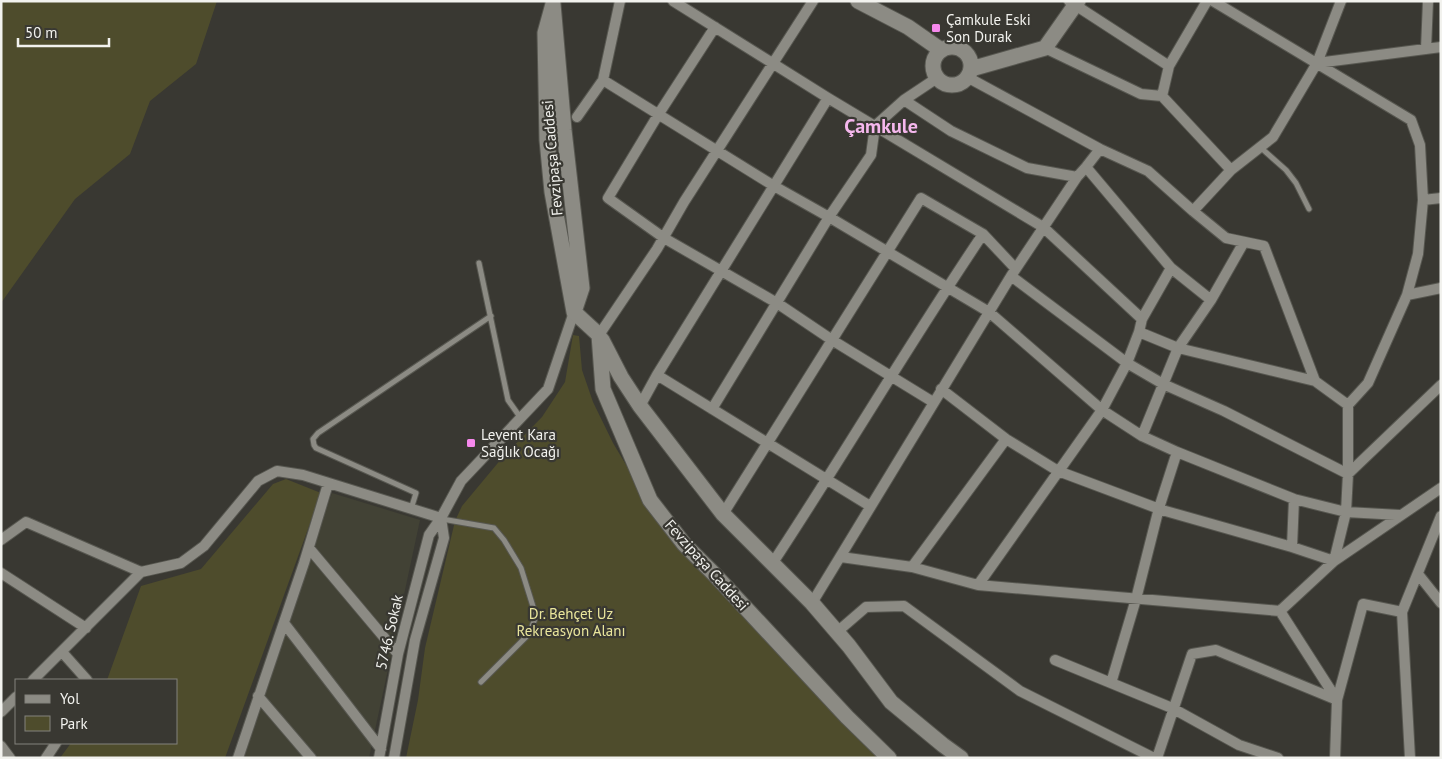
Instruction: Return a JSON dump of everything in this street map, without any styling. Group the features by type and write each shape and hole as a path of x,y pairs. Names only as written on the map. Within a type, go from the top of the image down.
{"street":[{"path":"577,117 603,80 620,1"},
{"path":"673,1 772,64 1043,226 1142,319"},
{"path":"599,335 664,238 813,1"},
{"path":"858,1 908,27 941,50"},
{"path":"1162,96 1169,66 1208,1"},
{"path":"1213,1 1411,120 1420,145 1423,200 1418,254 1407,295 1368,383 1348,405 1346,512 1334,561"},
{"path":"1193,211 1231,170 1273,137 1317,63 1341,1"},
{"path":"1426,49 1428,1"},
{"name":"Fevzipaşa Caddesi","path":"553,2 564,130 582,288 574,312"},
{"path":"969,73 1045,48 1074,3 1169,66"},
{"path":"715,27 658,115 608,198 664,238 723,270 832,340 934,402"},
{"path":"953,47 965,52 971,63 969,73 963,82 953,86 941,82 936,78 932,66 933,60 941,50 953,47"},
{"path":"1317,63 1441,47"},
{"path":"1045,48 1141,94 1162,96 1231,170"},
{"path":"969,73 1100,149 1148,171 1226,238 1264,246 1315,382"},
{"path":"712,409 829,217 872,154 875,126 904,100 936,78"},
{"path":"603,80 774,186 989,312 1102,410 1142,436 1294,499 1346,512 1400,515"},
{"path":"640,406 828,98"},
{"path":"904,100 952,131 1028,168 1077,177"},
{"path":"812,603 1013,272 1077,177 1100,149"},
{"path":"1086,167 1171,268 1211,300"},
{"path":"722,514 921,198 983,234 1013,272 1127,363 1163,384 1224,411 1348,474"},
{"path":"1423,200 1441,198"},
{"path":"772,564 983,234"},
{"path":"1142,436 1178,348 1211,300 1244,242"},
{"path":"978,585 1102,410 1127,363 1142,319 1171,268"},
{"path":"1407,295 1441,288"},
{"path":"574,312 599,335 621,377 640,406 722,514 812,603 891,702 961,758"},
{"name":"5746. Sokak","path":"380,753 398,654 429,535 441,518 461,481 548,389 574,312"},
{"path":"1139,332 1178,348 1315,382 1348,405"},
{"name":"Fevzipaşa Caddesi","path":"599,335 603,389 650,500 684,544 847,717 889,758"},
{"path":"657,376 870,506"},
{"path":"1348,474 1441,385"},
{"path":"942,390 1006,439 1058,471 1158,508 1292,546 1334,561"},
{"path":"912,567 1006,439"},
{"path":"1111,683 1136,598 1158,508 1177,452"},
{"path":"38,679 141,572 181,563 204,546 258,481 269,474 277,471 289,472 441,518"},
{"path":"238,758 309,548 328,484"},
{"path":"841,557 912,567 978,585 1280,611 1334,561 1441,488"},
{"path":"1292,546 1294,499"},
{"path":"1410,758 1402,612 1441,516"},
{"name":"5746. Sokak","path":"394,758 414,640 444,538 441,518"},
{"path":"1,540 26,522 141,572"},
{"path":"309,548 398,654"},
{"path":"1,573 86,628"},
{"path":"1418,574 1441,603"},
{"path":"1335,758 1337,700 1364,604 1402,612"},
{"path":"837,632 866,607 904,606 1020,691 1155,758 1192,654 1216,650 1337,700"},
{"path":"1280,611 1337,700"},
{"path":"284,623 380,753"},
{"path":"62,652 86,679"},
{"path":"1055,660 1172,708 1239,745 1278,758"},
{"path":"258,696 311,758"},
{"path":"1,712 15,698"},
{"path":"46,758 55,744"},
{"path":"1,746 10,758"}],"lane":[{"path":"1260,147 1286,170 1296,182 1310,209"},
{"path":"479,263 508,400 520,417"},
{"path":"411,509 416,493 316,448 313,439 318,433 491,316"},
{"path":"441,518 494,528 504,540 521,568 536,616 529,634 481,682"}],"shaded area":[{"path":"332,493 420,520 369,758 239,758"}],"green space":[{"path":"1,1 217,1 196,64 150,101 130,154 75,199 1,303"},
{"name":"Dr. Behçet Uz Rekreasyon Alanı","path":"573,335 579,336 582,370 593,402 613,443 650,505 879,758 406,758 418,700 425,648 455,521 462,506 502,458 542,417 565,382"},
{"path":"286,479 321,493 225,758 60,758 70,744 178,744 178,679 107,679 141,586 201,569 273,484"}],"place":[{"name":"Çamkule Eski Son Durak","path":"936,28"},
{"name":"Levent Kara Sağlık Ocağı","path":"471,443"}],"district":[{"name":"Çamkule","path":"881,126"}]}
